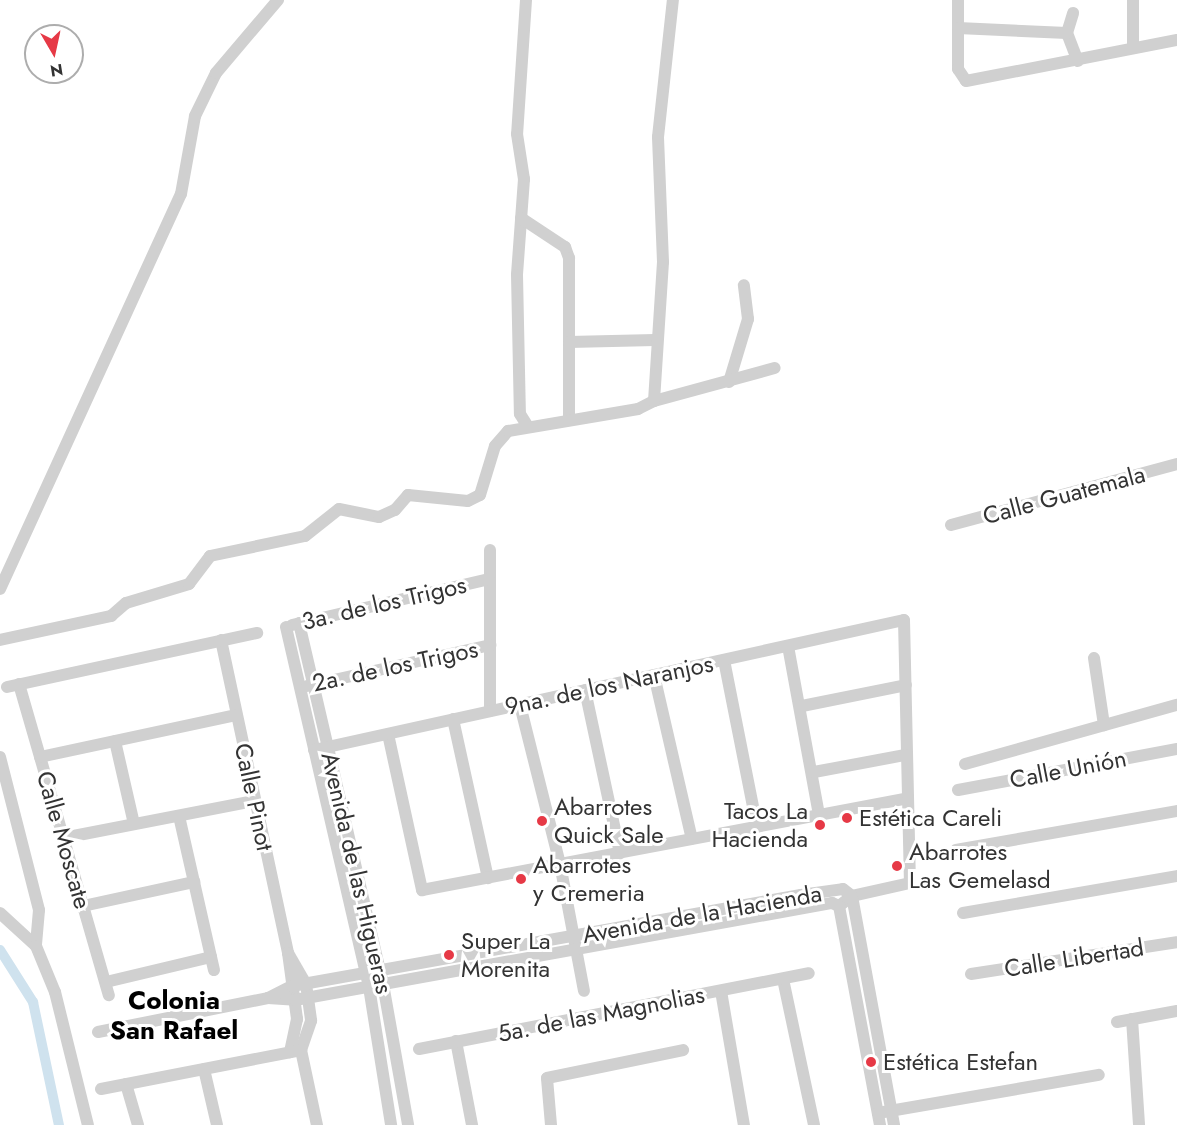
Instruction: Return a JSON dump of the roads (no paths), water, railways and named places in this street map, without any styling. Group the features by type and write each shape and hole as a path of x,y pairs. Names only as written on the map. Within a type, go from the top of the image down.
{"street":[{"path":"0,589 181,194 195,116 216,73 278,0"},
{"path":"526,0 517,134 524,179 521,218 520,414 527,426"},
{"path":"654,401 655,340 663,262 658,137 673,0"},
{"path":"958,0 958,69 966,81 1177,40"},
{"path":"1132,0 1133,48"},
{"path":"1073,13 1067,33 1078,61"},
{"path":"958,28 1067,33"},
{"path":"521,218 565,246 569,419"},
{"path":"729,382 748,319 744,285"},
{"path":"569,342 655,340"},
{"path":"0,640 111,616 126,603 189,584 210,556 305,536 339,509 379,517 395,510 408,495 468,501 480,495 495,446 508,431 638,409 654,401 775,368"},
{"name":"Calle Guatemala","path":"951,525 1177,464"},
{"path":"490,550 490,711"},
{"name":"3a. de los Trigos","path":"283,628 299,622 489,579"},
{"name":"9na. de los Naranjos","path":"314,750 904,620 906,685"},
{"name":"Avenida de las Higueras","path":"299,622 383,984 408,1125"},
{"name":"Avenida de las Higueras","path":"283,628 300,686 366,973 391,1125"},
{"path":"221,640 257,633"},
{"name":"Calle Moscate","path":"110,995 40,757 13,686 221,640"},
{"name":"Calle Pinot","path":"221,640 288,953 295,1000 296,1051"},
{"name":"2a. de los Trigos","path":"300,686 314,685 490,645"},
{"path":"788,646 802,706 819,815"},
{"path":"1094,658 1104,725"},
{"path":"724,660 757,827"},
{"path":"654,675 692,839"},
{"path":"802,706 906,685 905,799 910,883 852,896 839,906 879,1119 892,1110 1099,1075"},
{"path":"585,690 620,853"},
{"path":"520,705 560,864 579,949 584,991"},
{"path":"965,764 1177,705"},
{"path":"40,757 236,715"},
{"path":"453,719 488,878"},
{"path":"388,734 422,891 905,799"},
{"path":"115,741 134,824"},
{"name":"Calle Unión","path":"958,790 1177,749"},
{"path":"814,772 905,755"},
{"path":"0,757 39,910 36,946"},
{"path":"63,838 254,801"},
{"path":"956,850 1177,811"},
{"path":"179,816 214,970"},
{"path":"963,913 1177,876"},
{"path":"84,906 194,882"},
{"name":"Avenida de la Hacienda","path":"98,1032 268,998 292,986 831,890 852,896"},
{"path":"852,896 894,1125"},
{"name":"Avenida de la Hacienda","path":"268,998 295,1000 309,998 832,903 839,906"},
{"path":"0,913 36,946 55,992 88,1125"},
{"name":"Calle Libertad","path":"971,974 1177,942"},
{"name":"Calle Pinot","path":"288,953 306,984 311,1022 296,1051"},
{"path":"106,982 211,957"},
{"name":"5a. de las Magnolias","path":"418,1048 721,992 809,973"},
{"path":"783,979 814,1125"},
{"path":"721,992 744,1125"},
{"path":"1118,1022 1177,1011"},
{"path":"1132,1019 1139,1125"},
{"path":"456,1041 472,1125"},
{"path":"551,1125 547,1078 683,1050"},
{"path":"101,1089 296,1051 314,1124"},
{"path":"204,1069 217,1125"},
{"path":"126,1084 138,1125"}],"waterway":[{"path":"0,950 33,1002 59,1125"}],"place":[{"name":"Estética Careli","path":"847,818"},
{"name":"Abarrotes Quick Sale","path":"542,821"},
{"name":"Tacos La Hacienda","path":"820,825"},
{"name":"Abarrotes Las Gemelasd","path":"897,866"},
{"name":"Abarrotes y Cremeria","path":"521,879"},
{"name":"Super La Morenita","path":"449,955"},
{"name":"Estética Estefan","path":"871,1062"}],"district":[{"name":"Colonia San Rafael","path":"174,1016"}]}
